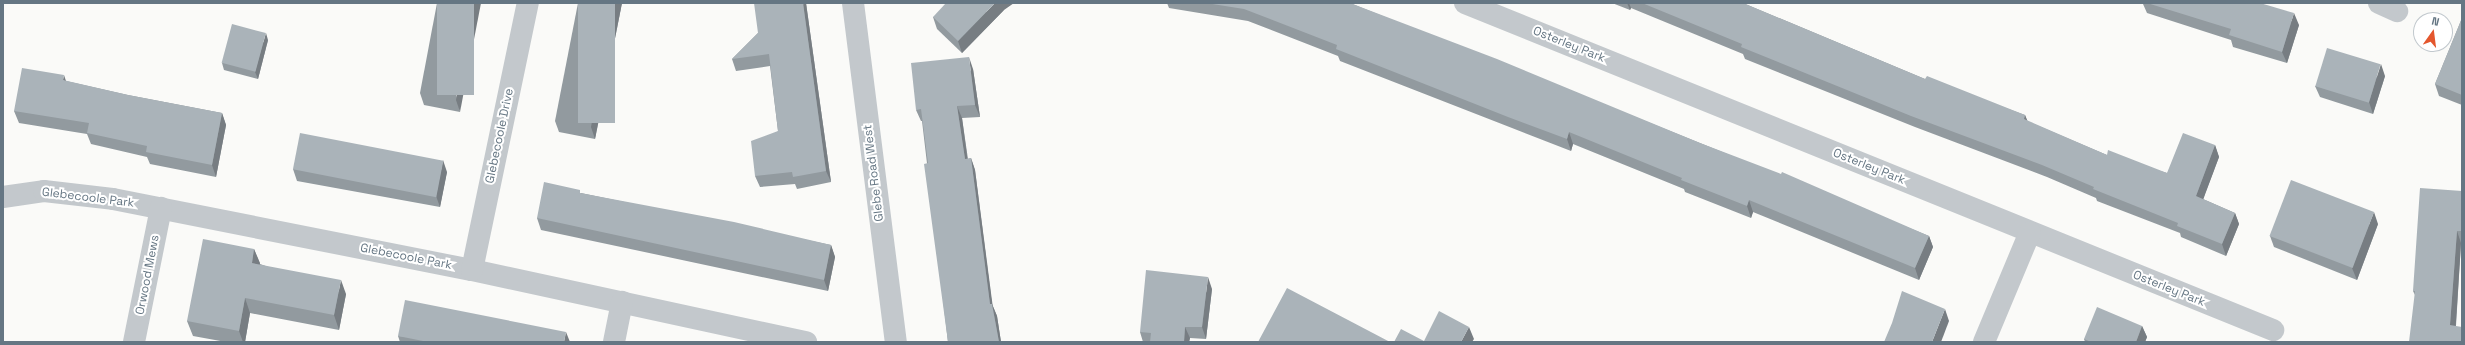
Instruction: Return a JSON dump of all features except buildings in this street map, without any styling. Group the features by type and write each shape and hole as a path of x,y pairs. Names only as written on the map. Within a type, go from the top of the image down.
{"street":[{"name":"Glebecoole Drive","path":"472,270 528,3"},
{"name":"Glebe Road West","path":"854,3 896,342"},
{"name":"Osterley Park","path":"1465,3 2273,330"},
{"name":"Glebecoole Park","path":"3,197 44,191 161,208 472,270 806,342"},
{"name":"Orwood Mews","path":"134,342 161,208"},
{"path":"1984,342 2030,232"},
{"path":"614,342 622,302"}]}
